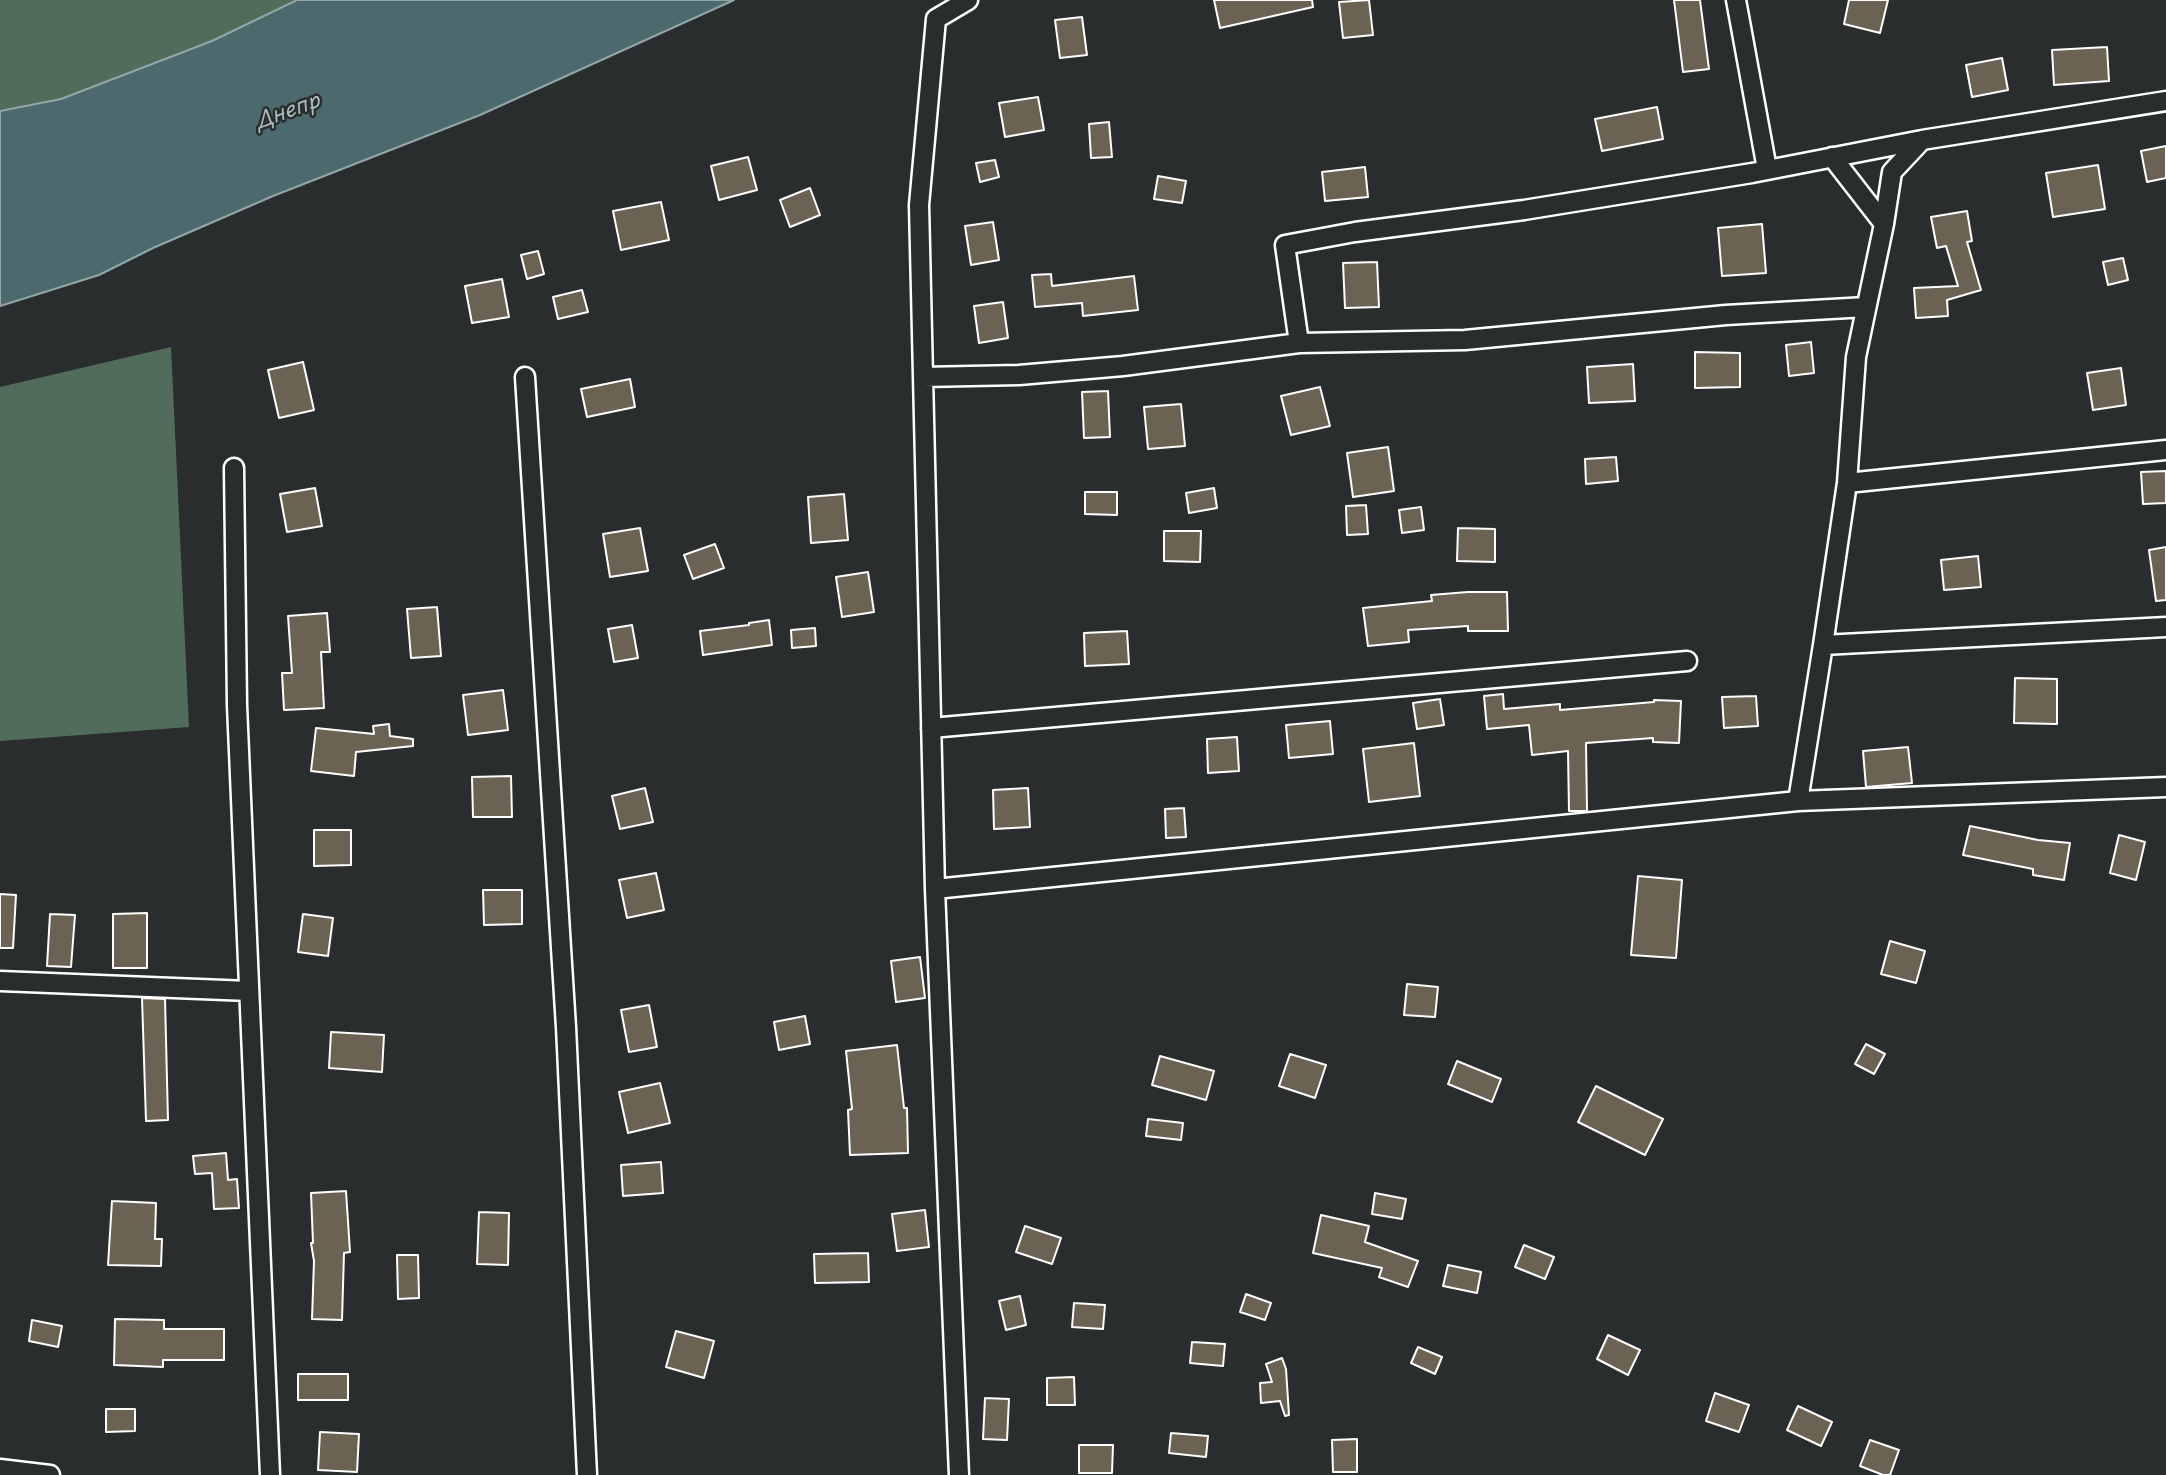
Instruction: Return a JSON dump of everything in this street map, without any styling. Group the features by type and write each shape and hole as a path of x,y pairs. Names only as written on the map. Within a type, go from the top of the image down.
{"street":[{"path":"959,1475 935,889 919,205 936,19 968,0"},
{"path":"1736,0 1767,169"},
{"path":"1299,342 1285,245 1355,232 1524,210 1922,140 2166,101"},
{"path":"1798,801 1847,483 1856,357 1892,172 1922,140"},
{"path":"1832,157 1884,223"},
{"path":"923,377 1019,375 1110,368 1299,342 1465,340 1726,315 1866,307"},
{"path":"525,377 566,1027 587,1475"},
{"path":"1847,483 2166,450"},
{"path":"234,468 237,705 270,1475"},
{"path":"1823,645 2166,627"},
{"path":"931,729 1687,661"},
{"path":"935,889 1798,801 2166,787"},
{"path":"0,981 249,991"},
{"path":"0,1469 50,1475"}],"green space":[{"path":"0,0 297,0 212,41 61,99 0,111"},
{"path":"171,347 189,727 0,741 0,387"}],"water":[{"name":"Днепр","path":"297,0 734,0 480,115 273,196 153,248 99,275 0,306 0,111 61,99 212,41"}],"building":[{"path":"1214,0 1312,0 1313,7 1220,28"},
{"path":"1369,0 1373,35 1343,38 1339,2"},
{"path":"1674,0 1700,0 1709,69 1683,72"},
{"path":"1849,0 1888,0 1880,33 1844,24"},
{"path":"1082,17 1087,55 1060,58 1055,20"},
{"path":"2107,47 2109,81 2054,85 2052,50"},
{"path":"2002,58 2008,90 1972,97 1966,65"},
{"path":"1038,97 1044,130 1005,137 999,103"},
{"path":"1657,107 1663,139 1602,151 1595,119"},
{"path":"1109,122 1112,157 1091,158 1089,124"},
{"path":"2166,146 2166,178 2147,182 2141,151"},
{"path":"748,157 757,190 719,200 711,166"},
{"path":"995,160 999,177 980,182 976,163"},
{"path":"2098,165 2105,209 2053,217 2046,173"},
{"path":"1365,167 1368,197 1325,201 1322,172"},
{"path":"1158,176 1186,181 1182,203 1154,199"},
{"path":"810,188 820,215 790,227 780,200"},
{"path":"661,202 669,240 621,250 613,211"},
{"path":"1967,211 1972,241 1967,242 1981,290 1947,300 1948,316 1916,318 1914,288 1958,286 1946,246 1937,248 1931,217"},
{"path":"993,222 999,260 971,265 965,226"},
{"path":"1762,224 1766,273 1722,276 1718,228"},
{"path":"538,251 544,274 527,279 521,255"},
{"path":"2123,258 2128,280 2108,285 2103,262"},
{"path":"1377,262 1379,307 1345,308 1343,263"},
{"path":"1051,274 1052,286 1134,276 1138,310 1083,316 1082,303 1035,307 1032,275"},
{"path":"502,279 509,317 472,323 465,286"},
{"path":"582,290 588,312 558,319 553,297"},
{"path":"1003,302 1008,338 979,343 974,306"},
{"path":"1811,342 1814,373 1789,376 1786,345"},
{"path":"1695,352 1740,353 1740,387 1695,388"},
{"path":"303,362 314,410 279,418 268,370"},
{"path":"1633,364 1635,401 1589,403 1587,367"},
{"path":"2121,368 2126,405 2093,410 2087,373"},
{"path":"630,379 635,407 587,417 581,389"},
{"path":"1320,387 1330,426 1291,435 1281,396"},
{"path":"1108,391 1110,437 1084,438 1082,392"},
{"path":"1181,404 1185,446 1148,449 1144,407"},
{"path":"1388,447 1394,491 1353,497 1347,453"},
{"path":"1616,457 1618,481 1586,484 1585,459"},
{"path":"2166,471 2166,503 2143,504 2141,472"},
{"path":"315,488 322,526 287,532 280,494"},
{"path":"1214,488 1217,508 1189,513 1186,493"},
{"path":"1085,492 1117,492 1117,515 1085,514"},
{"path":"844,494 848,540 811,543 808,497"},
{"path":"1366,505 1368,534 1347,535 1346,506"},
{"path":"1421,507 1424,530 1402,533 1399,510"},
{"path":"640,528 648,571 610,577 603,534"},
{"path":"1458,528 1495,529 1495,562 1457,561"},
{"path":"1164,531 1201,531 1200,562 1164,561"},
{"path":"715,544 724,568 693,579 684,555"},
{"path":"2166,547 2166,600 2156,601 2149,550"},
{"path":"1978,556 1981,587 1944,590 1941,560"},
{"path":"868,572 874,612 842,617 836,577"},
{"path":"1507,592 1508,631 1468,631 1468,626 1408,630 1409,642 1368,646 1363,608 1432,601 1431,595"},
{"path":"437,607 441,656 411,658 407,609"},
{"path":"327,613 330,652 321,652 324,708 284,710 282,673 292,673 288,616"},
{"path":"769,620 772,645 703,655 700,631"},
{"path":"632,625 638,658 614,662 608,629"},
{"path":"815,628 816,646 792,648 791,630"},
{"path":"1127,631 1129,664 1085,666 1084,633"},
{"path":"2015,678 2057,679 2057,724 2014,723"},
{"path":"503,690 508,730 468,735 463,695"},
{"path":"1503,694 1504,709 1560,704 1560,710 1654,700 1681,701 1679,743 1653,742 1653,738 1586,743 1587,811 1569,811 1568,751 1532,755 1529,725 1487,729 1484,696"},
{"path":"1756,696 1758,726 1724,728 1722,697"},
{"path":"1440,699 1444,725 1417,729 1413,703"},
{"path":"1330,721 1333,754 1289,758 1286,725"},
{"path":"389,724 390,736 413,739 413,746 356,752 354,776 311,771 316,728 374,734 373,726"},
{"path":"1237,737 1239,771 1208,773 1207,739"},
{"path":"1414,743 1420,796 1369,802 1363,749"},
{"path":"1908,747 1912,783 1866,787 1863,751"},
{"path":"511,776 512,817 473,817 472,777"},
{"path":"645,788 653,822 620,829 612,796"},
{"path":"1028,788 1030,827 994,829 993,790"},
{"path":"1184,808 1186,837 1166,838 1165,809"},
{"path":"1970,826 2038,840 2070,843 2064,880 2033,875 2033,869 1963,855"},
{"path":"314,830 351,830 351,865 314,866"},
{"path":"2119,835 2145,842 2136,880 2110,873"},
{"path":"656,873 664,910 627,918 619,880"},
{"path":"1638,876 1682,880 1676,958 1631,955"},
{"path":"483,890 522,890 522,924 484,925"},
{"path":"0,894 16,895 13,948 0,948"},
{"path":"147,913 147,968 113,968 113,914"},
{"path":"50,914 75,915 71,967 47,966"},
{"path":"303,914 333,918 328,956 298,952"},
{"path":"1890,941 1925,951 1916,983 1881,974"},
{"path":"920,957 925,998 896,1002 891,961"},
{"path":"1407,984 1438,987 1435,1017 1404,1015"},
{"path":"142,998 165,999 168,1120 146,1121"},
{"path":"649,1005 657,1047 629,1052 621,1010"},
{"path":"805,1016 810,1044 779,1050 774,1022"},
{"path":"331,1032 384,1035 382,1072 329,1068"},
{"path":"1866,1044 1885,1054 1874,1074 1855,1064"},
{"path":"897,1045 904,1108 907,1108 908,1153 850,1155 848,1110 852,1109 846,1051"},
{"path":"1290,1054 1326,1065 1315,1098 1279,1086"},
{"path":"1160,1056 1214,1071 1206,1100 1152,1085"},
{"path":"1457,1061 1501,1079 1492,1102 1448,1084"},
{"path":"660,1083 670,1123 628,1133 619,1092"},
{"path":"1596,1086 1663,1119 1645,1155 1578,1122"},
{"path":"1148,1119 1183,1123 1181,1140 1146,1136"},
{"path":"226,1153 228,1180 237,1179 239,1208 214,1209 212,1173 195,1174 193,1156"},
{"path":"661,1162 663,1193 623,1196 621,1165"},
{"path":"346,1191 350,1252 344,1253 342,1320 312,1319 314,1261 311,1243 311,1193"},
{"path":"1375,1193 1406,1199 1402,1219 1372,1214"},
{"path":"112,1201 156,1203 155,1239 162,1239 161,1266 108,1265"},
{"path":"925,1210 929,1247 897,1251 892,1214"},
{"path":"479,1212 509,1213 508,1265 477,1264"},
{"path":"1321,1215 1369,1226 1365,1242 1418,1261 1408,1287 1379,1277 1382,1268 1313,1253"},
{"path":"1025,1226 1061,1238 1052,1264 1016,1252"},
{"path":"1524,1245 1554,1257 1545,1279 1515,1267"},
{"path":"868,1253 869,1282 815,1283 814,1254"},
{"path":"397,1255 418,1255 419,1298 398,1299"},
{"path":"1448,1265 1481,1272 1477,1293 1443,1286"},
{"path":"1246,1294 1271,1303 1265,1320 1240,1312"},
{"path":"1020,1296 1026,1325 1006,1330 999,1301"},
{"path":"1074,1303 1105,1305 1103,1329 1072,1327"},
{"path":"115,1319 164,1320 164,1329 224,1329 224,1360 163,1360 163,1367 114,1365"},
{"path":"32,1320 62,1326 58,1347 29,1341"},
{"path":"676,1331 714,1341 704,1378 666,1367"},
{"path":"1608,1335 1640,1350 1628,1375 1597,1359"},
{"path":"1192,1342 1225,1344 1223,1366 1190,1363"},
{"path":"1418,1347 1442,1357 1435,1374 1411,1363"},
{"path":"1282,1358 1286,1369 1289,1415 1285,1416 1280,1401 1261,1403 1260,1383 1272,1382 1266,1364"},
{"path":"298,1374 348,1374 348,1400 298,1400"},
{"path":"1074,1377 1075,1405 1047,1405 1047,1378"},
{"path":"1715,1393 1749,1405 1739,1432 1706,1421"},
{"path":"985,1398 1009,1399 1007,1440 983,1439"},
{"path":"1798,1406 1832,1422 1821,1446 1787,1430"},
{"path":"106,1409 135,1409 135,1431 106,1432"},
{"path":"320,1432 359,1434 357,1472 318,1470"},
{"path":"1171,1433 1208,1436 1206,1457 1169,1453"},
{"path":"1357,1439 1357,1472 1333,1472 1332,1440"},
{"path":"1870,1440 1899,1450 1890,1475 1860,1466"},
{"path":"1079,1445 1113,1445 1112,1473 1079,1473"}]}
